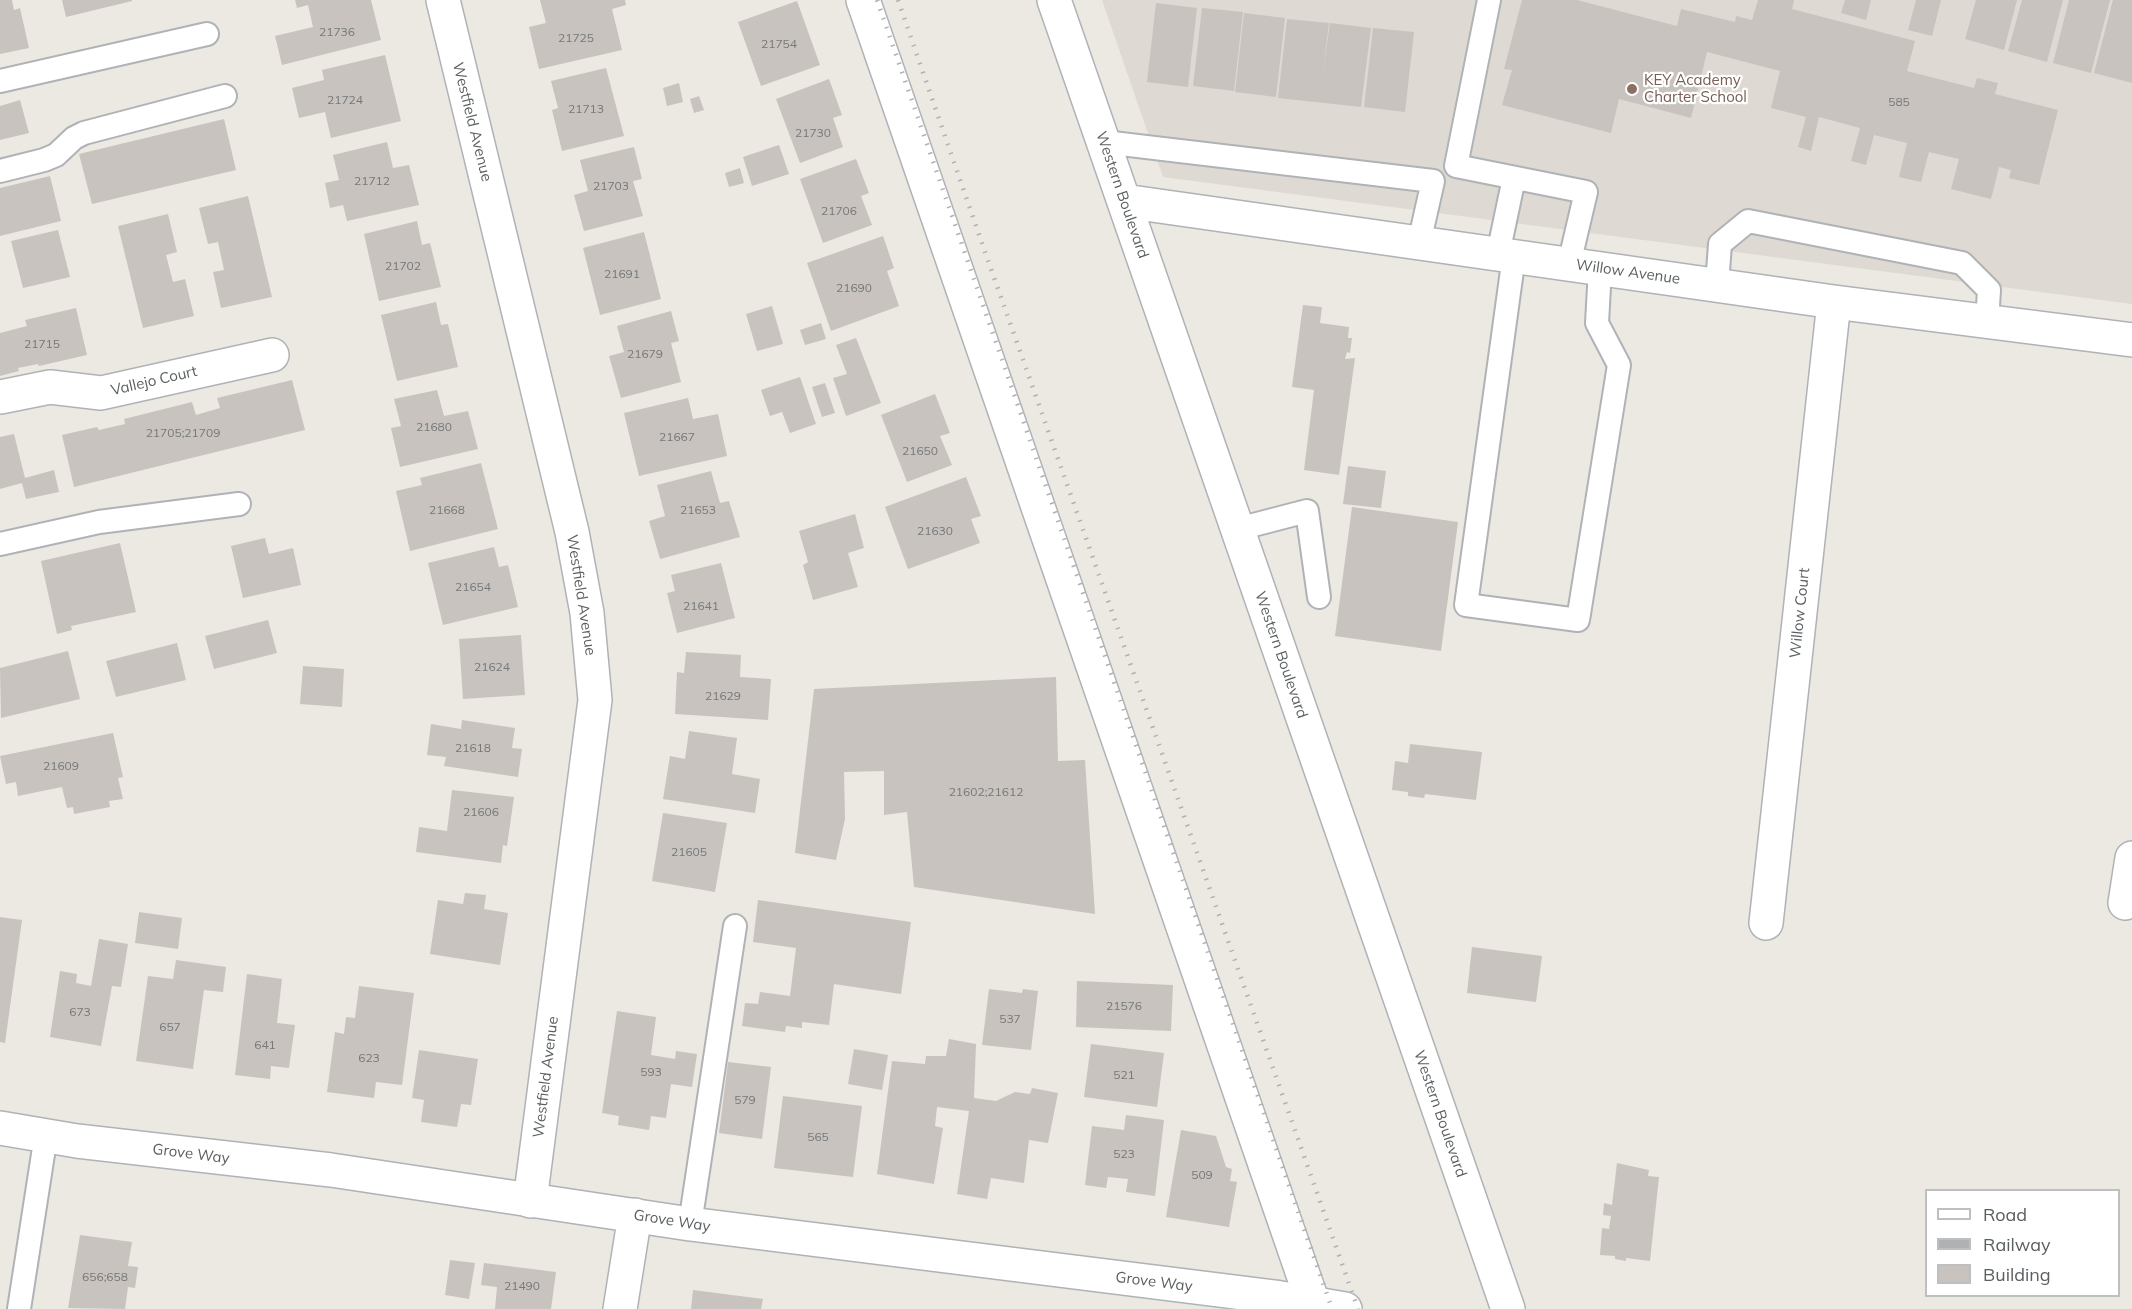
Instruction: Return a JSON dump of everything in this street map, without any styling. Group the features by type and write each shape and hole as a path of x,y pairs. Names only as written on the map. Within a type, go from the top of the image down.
{"street":[{"name":"Westfield Avenue","path":"443,0 572,532 587,613 595,700 530,1201"},
{"path":"863,0 1314,1306"},
{"name":"Western Boulevard","path":"1054,0 1508,1309"},
{"name":"Willow Avenue","path":"1124,201 1834,302 2132,340"},
{"name":"Willow Court","path":"1766,923 1834,302"},
{"name":"Vallejo Court","path":"0,397 50,387 101,393 272,355"},
{"path":"2125,903 2132,858"},
{"name":"Grove Way","path":"0,1128 77,1141 331,1170 690,1224 1345,1309"},
{"path":"620,1309 635,1215"}],"lane":[{"path":"1489,0 1456,166 1586,192 1569,264"},
{"path":"0,81 207,34"},
{"path":"0,171 56,155 74,138 84,133 225,96"},
{"path":"1104,142 1433,182 1419,243"},
{"path":"1514,178 1466,604 1578,620 1619,365 1597,324 1600,269"},
{"path":"1718,285 1720,244 1748,221 1962,263 1989,290 1987,322"},
{"path":"0,544 99,522 239,504"},
{"path":"1238,530 1307,511 1319,597"},
{"path":"690,1224 735,926"},
{"path":"19,1309 46,1135"}],"shaded area":[{"name":"KEY Academy Charter School","path":"1102,0 2132,0 2132,304 1163,177"}],"building":[{"path":"0,0 12,0 14,10 20,8 29,48 0,54"},
{"path":"62,0 132,0 132,1 66,17"},
{"path":"295,0 371,0 381,40 282,65 275,36 313,27 308,5 297,8"},
{"path":"540,0 625,0 626,5 612,9 622,50 539,69 529,27 546,23"},
{"path":"1522,0 1577,0 1677,26 1681,9 1735,22 1736,16 1752,20 1758,0 1794,0 1792,9 1915,41 1907,71 1974,88 1977,78 1998,83 1995,94 2058,110 2039,185 2009,178 2011,170 1999,167 1991,199 1951,189 1959,159 1929,152 1921,182 1899,177 1907,143 1874,135 1866,165 1851,161 1860,128 1819,117 1811,151 1798,147 1806,117 1771,108 1780,71 1707,52 1691,118 1619,99 1611,133 1502,105 1512,70 1504,69"},
{"path":"1845,0 1871,0 1866,20 1841,13"},
{"path":"1916,0 1941,0 1932,36 1908,30"},
{"path":"1976,0 2017,0 2004,50 1965,39"},
{"path":"2022,0 2063,0 2047,62 2008,51"},
{"path":"2069,0 2110,0 2091,73 2053,63"},
{"path":"2113,0 2132,0 2132,83 2094,73"},
{"path":"797,1 820,65 761,86 738,22"},
{"path":"1156,3 1197,8 1188,87 1147,82"},
{"path":"1202,8 1243,12 1234,91 1193,86"},
{"path":"1244,13 1285,18 1276,97 1235,92"},
{"path":"1287,19 1329,23 1323,72 1330,23 1371,28 1361,107 1278,98"},
{"path":"1373,28 1414,32 1405,112 1364,107"},
{"path":"385,55 401,121 331,138 325,112 299,118 292,88 324,80 322,70"},
{"path":"606,68 624,136 562,151 552,110 558,108 551,81"},
{"path":"829,79 842,115 833,118 843,147 800,163 776,99"},
{"path":"679,83 683,102 667,106 663,88"},
{"path":"699,96 704,110 694,113 690,99"},
{"path":"20,100 29,133 0,140 0,106"},
{"path":"224,119 236,170 92,204 79,154"},
{"path":"387,142 393,168 409,165 419,205 347,221 343,205 330,208 325,183 339,180 333,155"},
{"path":"779,145 789,174 752,186 743,157"},
{"path":"634,147 642,179 633,181 643,216 584,231 574,195 588,191 580,160"},
{"path":"856,159 869,193 861,196 872,225 823,243 800,179"},
{"path":"740,168 744,183 729,187 725,173"},
{"path":"50,176 61,221 0,236 0,188"},
{"path":"248,196 272,297 221,308 213,272 224,270 218,242 208,244 199,208"},
{"path":"168,214 177,252 166,255 173,282 185,279 194,316 143,328 118,226"},
{"path":"417,221 422,245 430,243 441,287 379,301 364,234"},
{"path":"58,230 70,277 23,288 11,241"},
{"path":"644,232 661,299 600,315 583,248"},
{"path":"883,236 894,268 887,271 899,306 831,331 807,263"},
{"path":"436,302 441,325 448,324 458,367 397,381 381,315"},
{"path":"1303,305 1322,307 1320,323 1349,327 1348,338 1352,338 1350,353 1347,352 1345,359 1355,358 1339,475 1304,470 1314,390 1292,387"},
{"path":"772,306 783,344 757,351 746,314"},
{"path":"76,308 87,355 39,366 38,364 18,368 19,371 0,376 0,333 27,326 25,320"},
{"path":"671,311 679,341 671,343 681,382 621,398 609,356 624,352 617,326"},
{"path":"821,323 826,339 805,345 800,330"},
{"path":"856,338 881,403 846,416 833,378 847,374 836,345"},
{"path":"800,377 816,424 790,433 782,412 770,416 761,390"},
{"path":"292,380 305,430 74,487 62,435 97,427 99,430 125,424 124,419 192,402 196,415 220,408 217,398"},
{"path":"825,383 835,413 822,417 812,387"},
{"path":"437,390 444,416 468,411 478,449 400,467 391,428 401,426 394,399"},
{"path":"935,394 950,433 940,436 952,465 907,482 881,415"},
{"path":"688,398 693,419 718,414 727,456 639,476 624,413"},
{"path":"14,434 25,478 54,470 59,492 26,499 22,483 0,489 0,437"},
{"path":"481,463 498,529 410,551 396,491 422,485 420,478"},
{"path":"1348,466 1386,471 1381,508 1343,504"},
{"path":"711,471 720,503 729,501 740,537 660,559 649,521 665,516 657,485"},
{"path":"966,477 981,516 971,519 980,543 908,569 885,507"},
{"path":"1352,507 1458,522 1441,651 1335,636"},
{"path":"855,514 864,548 848,553 858,587 813,600 803,565 808,562 799,531"},
{"path":"265,538 269,554 293,548 301,585 243,598 231,546"},
{"path":"120,543 136,612 71,626 72,630 57,634 41,561"},
{"path":"494,547 499,567 508,565 518,607 443,625 428,563"},
{"path":"721,563 735,618 677,633 667,593 675,591 671,575"},
{"path":"268,620 277,653 214,669 205,636"},
{"path":"521,635 525,695 463,699 459,639"},
{"path":"177,643 186,680 116,697 106,661"},
{"path":"68,651 80,699 1,718 0,668"},
{"path":"686,652 741,655 740,677 771,679 768,720 675,714 677,672 684,673"},
{"path":"303,666 344,669 342,707 300,704"},
{"path":"1056,677 1058,761 1085,760 1095,914 914,887 907,812 884,815 884,771 844,772 845,819 836,860 795,853 814,689"},
{"path":"462,720 515,728 512,748 522,749 518,777 444,766 446,757 427,755 431,724 461,729"},
{"path":"689,731 737,738 732,774 760,779 755,813 663,799 670,756 685,759"},
{"path":"113,733 123,777 118,778 123,799 109,801 110,807 74,814 73,807 67,808 62,787 18,796 16,782 6,784 0,756"},
{"path":"1410,744 1482,752 1476,800 1425,794 1424,798 1408,796 1408,792 1392,790 1395,761 1408,763"},
{"path":"452,790 514,797 507,846 503,845 501,863 416,852 419,827 447,831"},
{"path":"663,813 727,823 715,892 652,881"},
{"path":"465,893 486,895 484,909 508,913 500,965 430,954 438,900 463,904"},
{"path":"758,900 911,922 901,994 834,984 829,1025 802,1022 802,1028 786,1026 785,1032 742,1026 745,1003 758,1004 760,992 790,996 796,948 753,942"},
{"path":"139,912 182,918 178,949 135,943"},
{"path":"0,917 22,920 5,1043 0,1042"},
{"path":"99,939 128,944 121,987 112,986 101,1046 50,1037 60,971 77,974 76,983 91,986"},
{"path":"1472,947 1542,956 1536,1002 1467,993"},
{"path":"176,960 226,967 223,992 204,990 193,1069 136,1061 148,976 173,979"},
{"path":"247,974 282,979 277,1023 295,1025 289,1068 271,1066 270,1079 235,1075"},
{"path":"1077,981 1173,985 1171,1031 1076,1027"},
{"path":"359,986 414,993 402,1085 376,1082 374,1098 327,1092 335,1032 344,1034 346,1017 355,1018"},
{"path":"989,989 1022,993 1023,989 1038,991 1031,1050 982,1045"},
{"path":"617,1011 656,1017 651,1055 675,1059 676,1051 697,1054 692,1087 671,1084 666,1118 651,1116 649,1130 618,1125 619,1116 602,1113"},
{"path":"949,1039 976,1044 974,1098 996,1101 1015,1092 1030,1094 1032,1088 1058,1093 1048,1143 1029,1140 1024,1183 991,1178 987,1199 957,1194 969,1111 937,1107 935,1126 943,1128 934,1184 877,1174 892,1061 925,1064 926,1056 946,1056"},
{"path":"1091,1044 1164,1053 1157,1107 1084,1097"},
{"path":"854,1049 888,1055 882,1090 848,1084"},
{"path":"419,1050 478,1059 471,1105 461,1104 457,1127 421,1122 424,1100 412,1098"},
{"path":"728,1062 771,1067 762,1139 719,1133"},
{"path":"783,1096 862,1106 853,1177 774,1168"},
{"path":"1126,1115 1164,1120 1155,1196 1126,1192 1128,1179 1108,1177 1106,1188 1085,1185 1092,1126 1124,1130"},
{"path":"1181,1130 1216,1136 1226,1167 1232,1169 1230,1181 1237,1182 1229,1227 1166,1217"},
{"path":"1617,1163 1649,1170 1648,1176 1659,1177 1650,1261 1626,1258 1626,1261 1615,1259 1615,1256 1600,1255 1602,1228 1609,1229 1611,1216 1603,1215 1604,1203 1612,1205"},
{"path":"80,1235 132,1242 128,1266 138,1267 135,1288 128,1287 125,1309 68,1308"},
{"path":"450,1260 475,1263 469,1299 445,1295"},
{"path":"484,1263 556,1272 551,1309 495,1309 497,1287 481,1285"},
{"path":"693,1290 763,1299 761,1309 691,1309"}],"railway":[{"path":"877,0 1332,1309"},
{"path":"898,0 1358,1309"}],"place":[{"name":"KEY Academy Charter School","path":"1632,89"}]}
